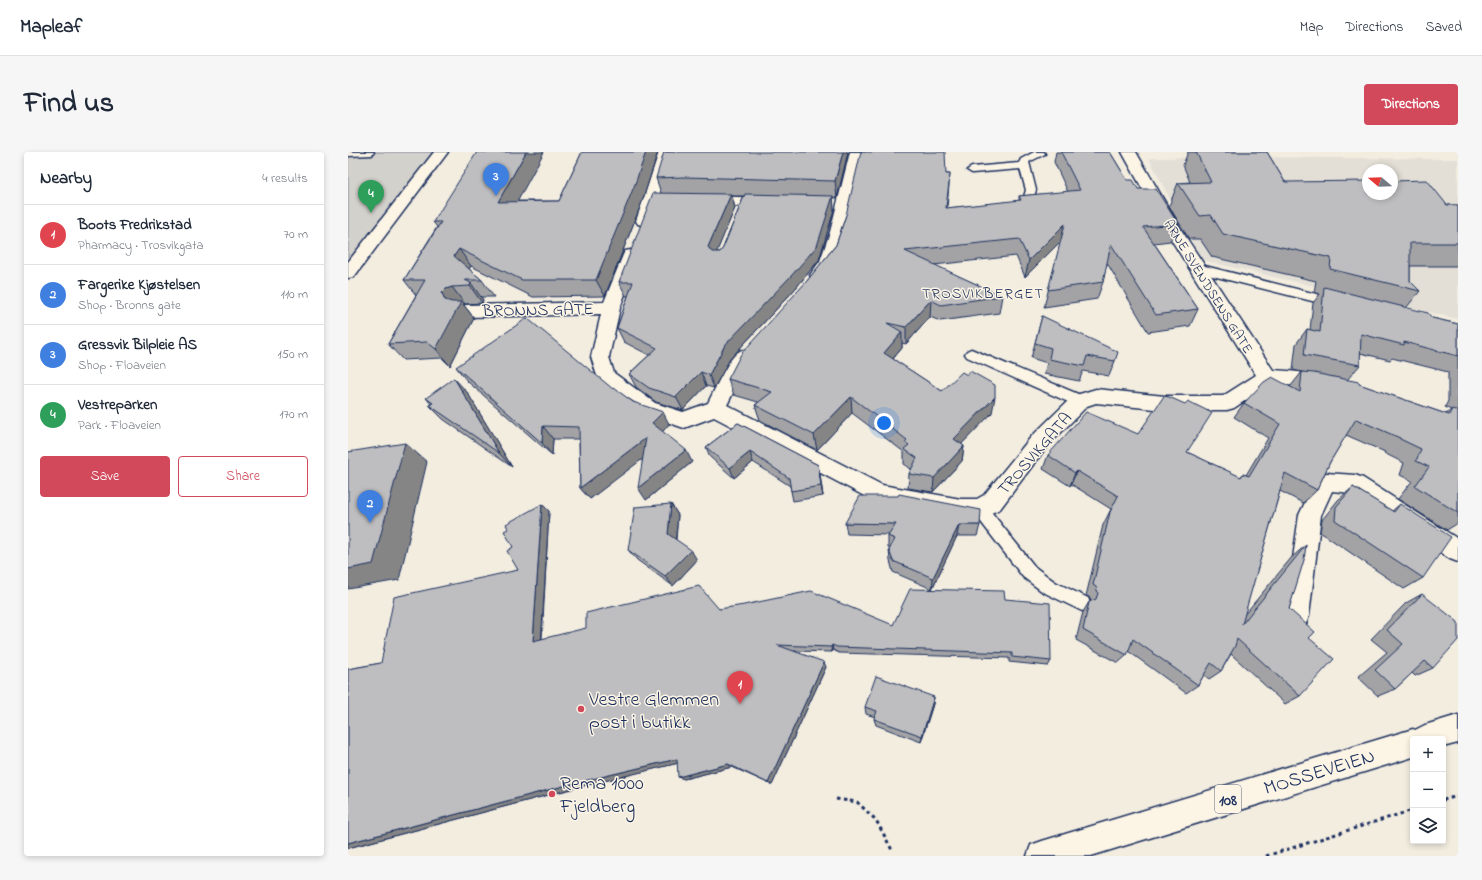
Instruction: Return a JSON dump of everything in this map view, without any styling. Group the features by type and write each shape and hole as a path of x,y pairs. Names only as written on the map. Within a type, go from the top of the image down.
{"street":[{"path":"348,152 367,152"},
{"path":"348,273 441,152"},
{"name":"BRONNS GATE","path":"666,152 659,202 610,308 600,357 606,377 648,408 684,420 715,408"},
{"path":"806,289 828,262 838,232 837,205 857,152"},
{"name":"ARNE SVENDSENS GATE","path":"1129,152 1172,228 1267,377"},
{"path":"689,201 742,208 786,203"},
{"name":"BRONNS GATE","path":"466,311 610,308"},
{"path":"759,341 738,365 715,408 878,493 961,508 980,509"},
{"path":"1267,377 1302,379 1347,389"},
{"name":"TROSVIKGATA","path":"980,509 992,502 1038,443 1080,401 1096,396 1165,403 1227,403 1267,377"},
{"path":"1297,616 1310,515 1326,482 1355,484 1458,552"},
{"path":"1435,736 1458,729"},
{"name":"MOSSEVEIEN","path":"1042,856 1410,744"}],"lane":[{"path":"1028,200 1032,189 1023,166 1024,161 1040,154 1039,152"},
{"path":"972,170 1023,166"},
{"path":"1197,268 1351,307"},
{"path":"971,354 1080,401"},
{"path":"980,509 1029,572 1049,587 1082,603"}],"path":[{"path":"1446,799 1458,796"},
{"path":"836,799 856,802 876,820 892,850"},
{"path":"1266,856 1410,811"}],"shaded area":[{"path":"348,152 441,152 348,273"},
{"path":"1239,157 1458,159 1458,319 1201,260 1149,158"}],"building":[{"path":"477,152 526,152 498,202 559,201 582,152 646,152 635,184 596,280 522,280 459,249 454,256 482,280 465,280 471,283 470,286 452,287 446,289 442,293 445,300 461,302 436,349 427,342 388,344 425,280 404,280 441,222 433,222"},
{"path":"664,152 843,152 835,181 684,177 656,178"},
{"path":"861,152 945,152 946,174 950,174 946,208 1021,200 1019,196 1080,190 1061,152 1110,152 1127,180 1133,180 1138,189 1156,189 1178,224 1143,227 1198,309 1156,315 1111,244 1103,282 1048,290 1065,224 1029,260 1019,239 905,251 1002,296 941,305 931,300 906,327 887,323 902,332 884,353 942,391 962,372 967,375 970,371 995,385 995,397 954,439 964,446 934,478 909,474 917,458 904,449 909,445 905,442 907,440 851,397 814,435 755,405 772,392 728,379 741,354 806,282 836,245 846,215"},
{"path":"1196,152 1267,152 1285,182 1362,181 1362,200 1398,200 1398,181 1427,180 1447,205 1458,205 1458,243 1410,243 1410,281 1420,291 1330,269 1331,258 1223,234 1211,215 1200,216 1178,183 1211,182"},
{"path":"653,193 731,194 708,247 712,252 720,252 723,248 745,194 833,196 817,246 792,275 725,345 709,375 701,372 676,397 649,388 629,374 657,348 617,328 633,282 619,282"},
{"path":"1324,287 1428,313 1432,318 1458,324 1458,356 1404,342 1404,345 1361,334 1360,365 1304,355 1307,329 1320,332"},
{"path":"1042,316 1118,352 1115,361 1087,356 1084,366 1049,359 1051,348 1035,343"},
{"path":"527,318 613,389 614,388 633,402 663,412 652,423 686,450 638,488 646,438 580,488 579,427 543,426 542,443 456,367"},
{"path":"1302,372 1359,382 1359,384 1449,415 1452,409 1458,411 1458,513 1415,486 1429,467 1416,461 1421,449 1356,419 1330,462 1317,490 1285,473 1242,624 1306,545 1304,560 1289,609 1315,632 1309,638 1334,659 1300,696 1237,639 1235,646 1221,671 1211,663 1198,685 1133,639 1127,655 1083,630 1089,602 1096,599 1098,593 1096,587 1093,585 1110,512 1118,496 1077,471 1075,473 1048,455 1086,412 1138,434 1164,396 1185,404 1188,401 1212,413 1187,452 1241,477 1243,474 1249,476 1280,424 1244,403 1264,382 1272,377 1300,392"},
{"path":"454,378 499,453 429,405 433,403 426,398"},
{"path":"738,423 818,465 821,486 791,491 789,478 750,452 730,468 706,447"},
{"path":"405,443 373,564 348,569 348,452"},
{"path":"1353,487 1394,512 1400,504 1451,537 1423,578 1335,520 1336,507"},
{"path":"899,494 981,510 980,525 959,525 933,578 893,561 889,550 895,539 888,536 896,524 845,523 860,496 898,496"},
{"path":"542,504 533,641 586,628 586,613 699,586 719,609 811,591 893,625 910,589 1004,591 1005,599 1050,603 1051,661 1012,657 1012,653 837,647 832,645 831,647 777,645 824,662 768,783 728,764 678,777 677,759 567,785 348,843 348,669 381,663 394,597 518,570 507,551 513,547 504,531 508,529 506,524"},
{"path":"671,504 668,534 691,550 665,576 628,550 635,507"},
{"path":"1422,594 1458,622 1458,640 1433,668 1425,661 1395,689 1375,670 1403,644 1387,630"},
{"path":"876,676 934,697 922,736 874,719 877,711 865,707"}],"place":[{"name":"Gressvik Bilpleie AS","path":"496,196"},
{"name":"Vestreparken","path":"371,213"},
{"name":"Fargerike Kjøstelsen","path":"370,523"},
{"name":"Boots Fredrikstad","path":"740,704"},
{"name":"Vestre Glemmen post i butikk","path":"581,709"},
{"name":"Rema 1000 Fjeldberg","path":"552,794"}],"district":[{"name":"TROSVIKBERGET","path":"983,293"}]}
